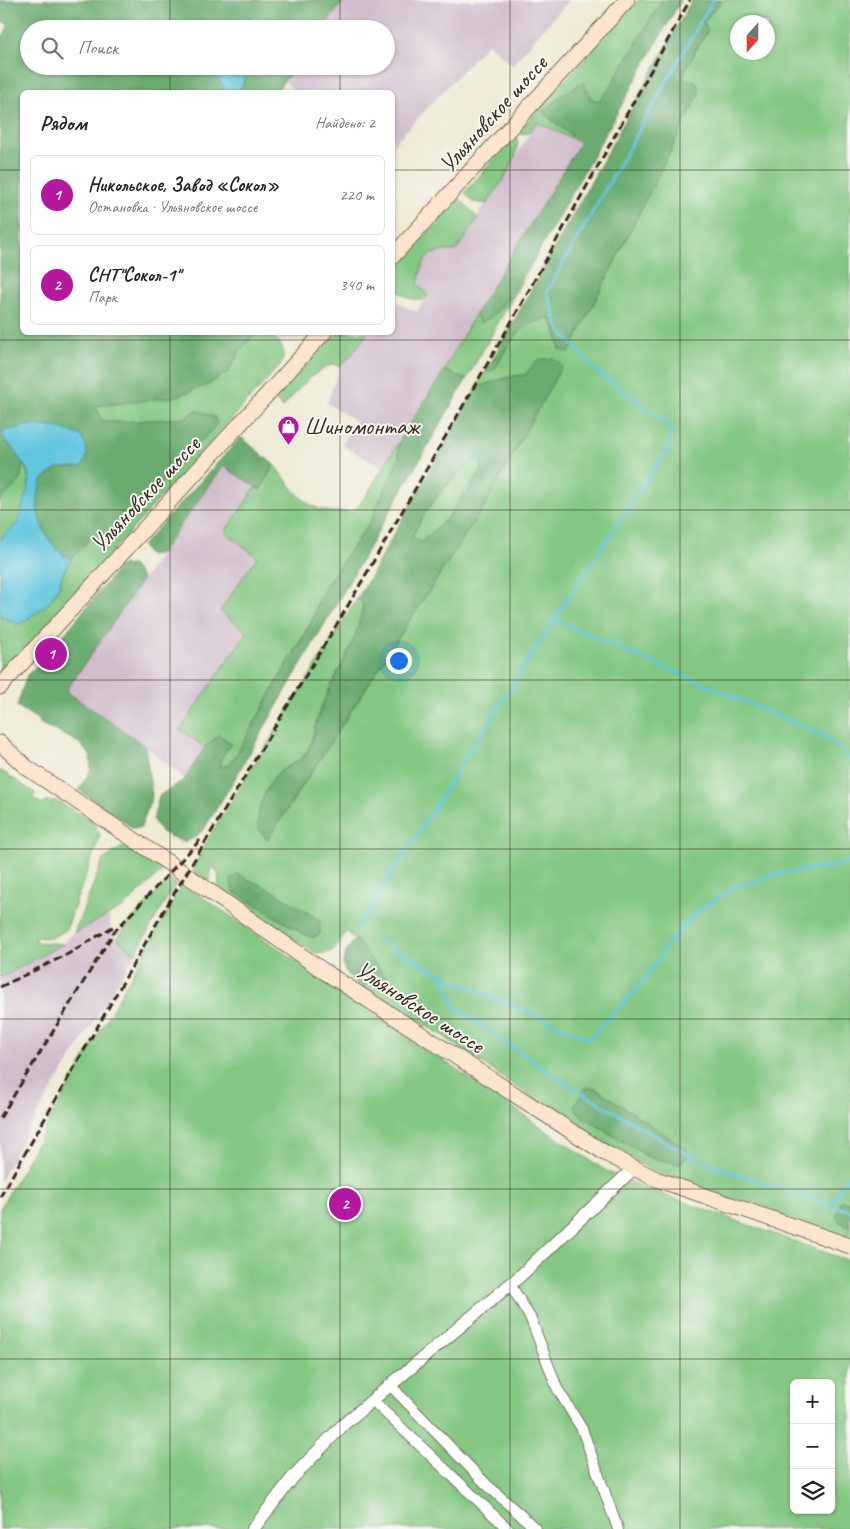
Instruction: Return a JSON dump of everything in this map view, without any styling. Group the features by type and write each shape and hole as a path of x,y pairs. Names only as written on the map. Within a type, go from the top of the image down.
{"main road":[{"name":"Ульяновское шоссе","path":"395,254 627,0"},
{"name":"Ульяновское шоссе","path":"0,687 321,335"},
{"name":"Ульяновское шоссе","path":"0,743 26,767 185,874 325,972 605,1153 633,1168 850,1246"}],"street":[{"path":"254,1529 294,1476 344,1424 510,1284 633,1168"},
{"path":"510,1284 531,1319 557,1388 582,1429 618,1529"},
{"path":"390,1385 486,1484 536,1529"},
{"path":"372,1400 508,1529"}],"shaded area":[{"path":"338,0 569,0 512,65 488,43 395,143 395,90 293,90 279,75 395,75 395,20 322,20"},
{"path":"537,122 581,143 383,468 342,445 356,421 327,403 340,366 352,355 366,335 395,335 395,302 416,312 428,296 417,284 423,262 436,251 456,251"},
{"path":"223,466 255,488 225,532 257,556 220,611 248,632 180,730 205,747 185,779 145,746 65,691"},
{"path":"109,914 111,929 117,939 135,954 28,1129 0,1181 0,978 63,944 74,933"}],"green space":[{"path":"0,0 344,0 330,20 260,20 256,17 238,20 20,20 20,75 215,75 226,90 20,90 20,335 254,335 242,348 227,373 208,385 174,397 96,406 102,421 119,422 185,418 196,410 215,417 217,424 107,540 91,537 71,559 54,546 45,533 39,519 38,496 42,480 57,468 0,432 0,41 9,25 0,20"},
{"path":"639,0 662,0 609,89 599,101 591,99 589,90 543,113 581,143 537,122 529,133 520,134 520,130 535,113"},
{"path":"662,0 681,0 535,258 504,303 489,318 479,323 476,313 580,143 543,112 559,97 583,82 591,99 599,101 609,89"},
{"path":"692,0 722,0 703,22 708,30 684,71 683,80 696,81 700,92 569,353 560,349 555,327 549,318 529,325 522,330 510,343 495,369 485,373"},
{"path":"722,0 850,0 850,1204 841,1201 840,1222 850,1228 850,1240 653,1171 577,1129 439,1033 363,989 368,981 387,978 347,931 337,946 330,952 313,952 219,887 218,873 212,867 209,882 194,872 194,866 211,834 358,598 363,604 356,632 320,710 310,746 298,761 278,773 265,792 261,806 259,829 268,839 486,503 525,375 506,378 477,387 485,373 495,369 515,335 528,325 549,318 555,327 560,349 683,80 706,19","holes":["237,874 277,893 316,937 302,933 233,891","585,1088 595,1088 688,1150 663,1160 648,1157 582,1116"]},
{"path":"246,75 288,75 277,90 238,90 243,86"},
{"path":"513,138 517,138 516,155 502,181 487,204 473,202 465,194 467,190"},
{"path":"457,200 461,200 478,218 456,251 438,252 432,254 425,261 418,284 428,296 423,300 406,297 395,288 395,270"},
{"path":"535,258 466,380 444,370 476,313 479,322 511,296 525,267"},
{"path":"254,335 268,335 282,346 283,357 281,364 0,676 0,615 5,619 22,623 48,604 58,589 64,571 71,559 91,537 107,540 185,418 119,422 102,421 95,406 174,397 227,373 242,348"},
{"path":"335,335 366,335 352,355 340,366 333,364 312,377 299,388 283,408 275,399"},
{"path":"554,358 562,366 486,503 267,840 258,825 262,799 275,777 300,759 309,748 320,711 356,632 363,604 358,598 477,387 506,378 525,375 537,360","holes":["480,458 482,471 445,521 421,542 412,537 431,503 460,471"]},
{"path":"444,370 466,380 204,829 192,839 183,842 161,832 153,820 159,796 185,779 205,747 219,735 231,743 220,760 221,767 228,765 238,752 314,617 318,600 325,587 371,520 399,458 398,443"},
{"path":"0,432 23,463 20,481 0,501"},
{"path":"241,437 274,465 260,490 223,466 160,554 149,556 142,546"},
{"path":"398,443 399,458 371,520 325,587 318,600 314,617 238,752 227,765 221,767 220,760 231,743 219,735 205,747 180,730 247,632 220,611 257,557 225,532 255,488 260,490 274,465 306,502 325,511 354,511 366,496"},
{"path":"480,458 482,471 445,521 421,542 412,537 424,515 441,492 460,472"},
{"path":"23,463 29,485 24,509 12,530 0,539 0,501 20,481"},
{"path":"132,565 143,579 66,691 145,746 152,796 141,827 134,829 79,790 91,770 90,755 78,742 41,724 37,719 17,706 27,675 42,660 55,659 64,651 63,636 120,566"},
{"path":"0,770 35,793 33,798 43,805 47,800 52,803 54,800 91,820 100,835 66,930 51,938 36,937 36,942 63,944 0,978"},
{"path":"122,847 134,850 165,868 124,907 74,933 103,860"},
{"path":"237,874 277,893 319,920 320,934 311,938 233,891 231,880"},
{"path":"170,879 176,883 135,954 117,939 129,922"},
{"path":"183,884 606,1171 647,1189 850,1261 850,1529 0,1529 0,1209"},
{"path":"355,939 387,978 386,985 369,981 363,989 350,977 343,961"},
{"path":"585,1088 595,1088 688,1150 687,1157 679,1164 648,1157 582,1116 574,1107"},
{"path":"841,1201 850,1204 850,1228 836,1217"}],"water":[{"path":"256,17 260,20 238,20"},
{"path":"215,75 246,75 240,88 237,90 226,90"},
{"path":"30,425 61,428 81,436 87,455 82,467 57,468 42,480 37,504 39,519 45,533 54,546 71,559 64,571 58,589 48,604 22,623 16,624 0,615 0,539 18,523 30,481 27,469 0,432"}],"waterway":[{"path":"358,927 554,620 668,448 672,428 595,370 559,329 547,292 713,0"},
{"path":"554,620 824,736 850,759"},
{"path":"376,938 443,976 589,1039 641,985 669,943 698,911 735,887 783,873 836,866 850,861"},
{"path":"443,977 455,1007 552,1075 665,1142 717,1168 850,1211"},
{"path":"832,1204 850,1173"}],"railway":[{"path":"0,1197 166,907 346,609 508,328 690,0"},
{"path":"0,1118 114,932 201,839"},
{"path":"0,987 68,954 116,925"}],"place":[{"name":"Шиномонтаж","path":"288,445"},
{"name":"Никольское, Завод «Сокол»","path":"51,654"},
{"name":"СНТ\"Сокол-1\"","path":"345,1204"}]}
